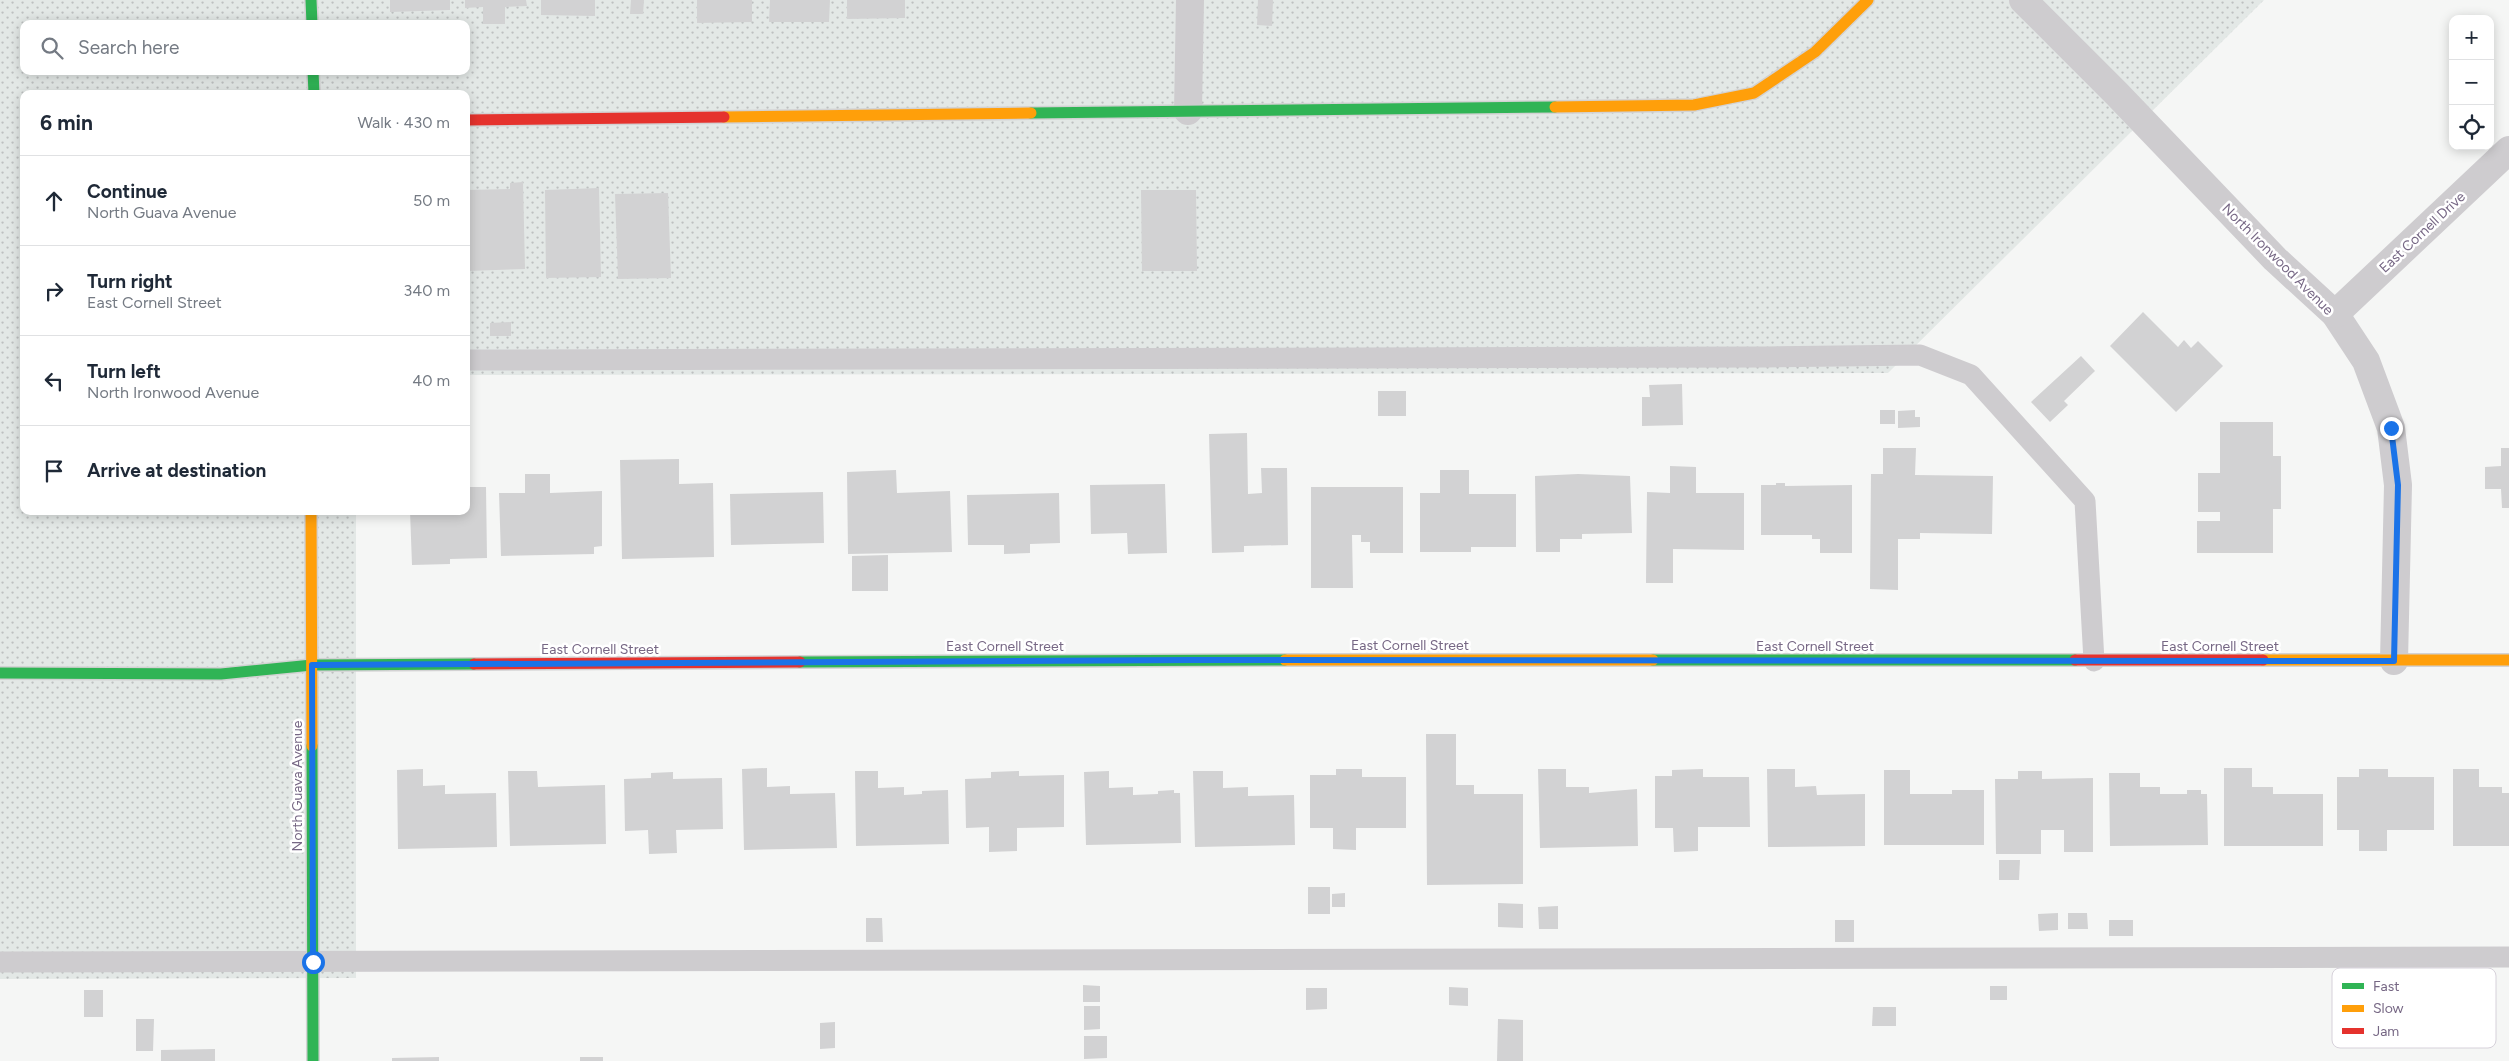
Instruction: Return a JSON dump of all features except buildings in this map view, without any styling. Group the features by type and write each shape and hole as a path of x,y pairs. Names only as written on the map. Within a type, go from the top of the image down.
{"street":[{"path":"312,0 312,20"},
{"path":"1188,111 1190,0"},
{"path":"470,120 1694,105 1754,93 1815,52 1868,0"},
{"name":"North Ironwood Avenue","path":"2023,0 2117,94 2275,259 2334,314 2366,361 2391,428 2398,485 2394,661"},
{"path":"313,75 314,90"},
{"name":"East Cornell Drive","path":"2334,314 2509,150"},
{"name":"North Guava Avenue","path":"311,515 313,1061"},
{"name":"East Cornell Street","path":"0,672 220,674 312,665 1191,660 2509,660"}],"lane":[{"path":"470,360 1767,357 1920,354 1971,375 2085,501 2094,661"},
{"path":"0,962 2509,957"}],"shaded area":[{"path":"0,0 2264,0 1888,373 470,375 470,90 20,90 20,515 356,515 356,978 0,979"}],"traffic: fast":[{"path":"311,0 312,20"},
{"path":"313,75 314,90"},
{"path":"1031,113 1555,107"},
{"path":"800,662 1285,660"},
{"path":"1653,660 2075,660"},
{"path":"0,673 221,674 312,665 474,664"},
{"path":"312,746 313,1061"}],"traffic: slow":[{"path":"1555,107 1694,105 1754,93 1815,52 1868,0"},
{"path":"724,117 1031,113"},
{"path":"311,515 312,746"},
{"path":"1285,660 1653,660"},
{"path":"2263,660 2509,660"}],"traffic: jam":[{"path":"470,120 724,117"},
{"path":"2075,660 2263,660"},
{"path":"474,664 800,662"}],"route":[{"path":"313,962 312,665 1191,660 2394,661 2398,485 2391,428"}]}
